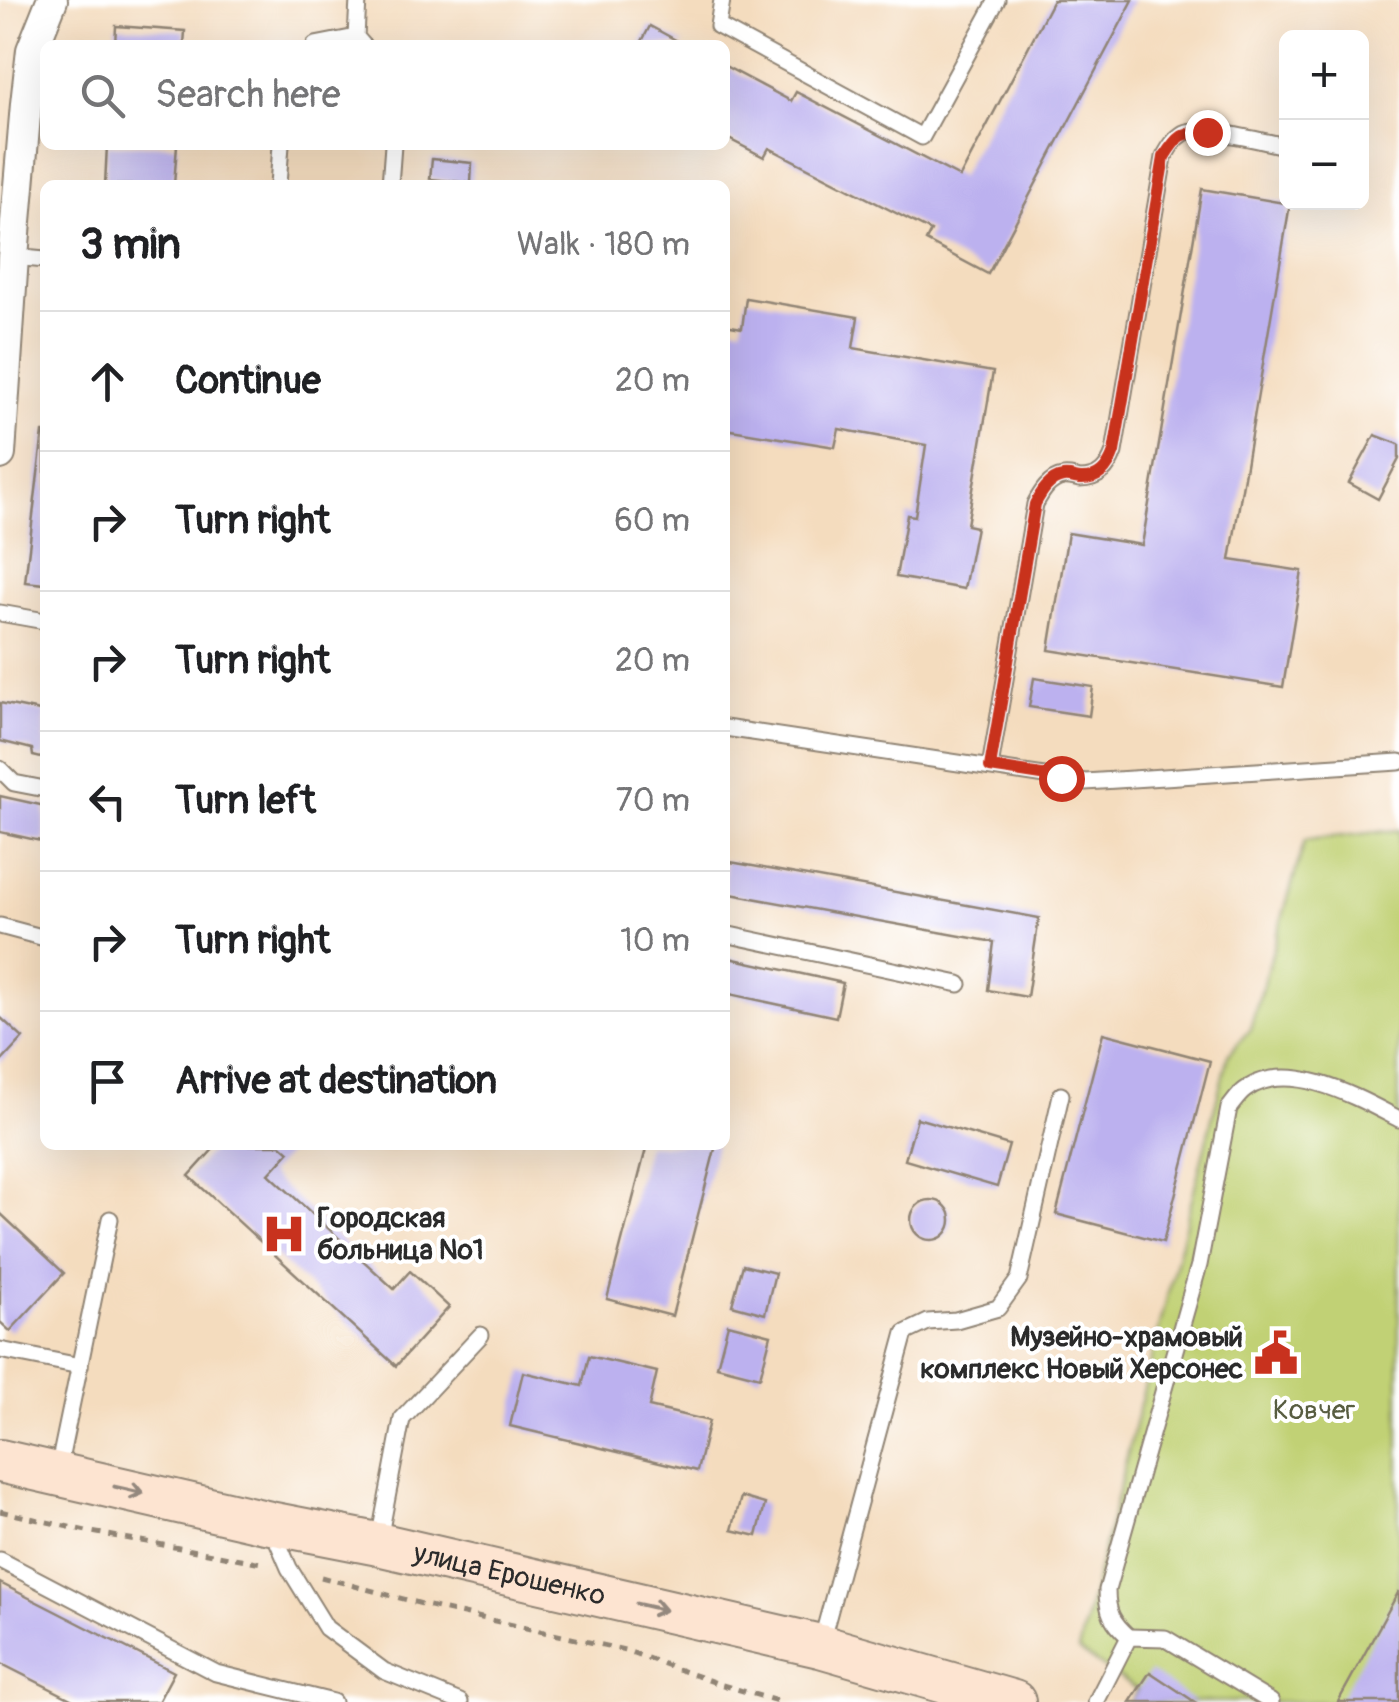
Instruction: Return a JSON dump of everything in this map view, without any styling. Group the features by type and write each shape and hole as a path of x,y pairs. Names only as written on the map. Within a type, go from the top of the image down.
{"main road":[{"name":"улица Ерошенко","path":"0,1461 820,1646 1014,1702"}],"street":[{"path":"0,454 32,50 52,0"}],"lane":[{"path":"358,0 360,40"},
{"path":"722,0 718,26 922,138 997,0"},
{"path":"990,767 1035,504 1052,482 1064,477 1086,479 1099,475 1109,466 1114,452 1164,157 1173,142 1187,131 1279,145"},
{"path":"278,180 280,150"},
{"path":"390,180 393,150"},
{"path":"13,257 40,260"},
{"path":"0,614 40,620"},
{"path":"730,729 1085,782 1399,762"},
{"path":"0,769 14,783 40,789"},
{"path":"0,926 40,937"},
{"path":"730,935 959,984"},
{"path":"1271,1702 1165,1638 1129,1637 1116,1626 1107,1610 1107,1590 1199,1265 1229,1108 1245,1090 1271,1079 1300,1080 1340,1088 1399,1118"},
{"path":"820,1646 904,1334 928,1322 956,1320 998,1308 1020,1279 1061,1095"},
{"path":"57,1474 110,1219"},
{"path":"378,1544 402,1419 481,1334"},
{"path":"0,1350 80,1366"},
{"path":"270,1523 289,1568 326,1628 384,1671 460,1702"},
{"path":"0,1560 216,1673 333,1702"},
{"path":"1096,1702 1129,1637"}],"path":[{"path":"0,1512 289,1568 440,1609 625,1650 781,1702"}],"green space":[{"name":"Музейно-храмовый комплекс Новый Херсонес","path":"1399,830 1399,1702 1130,1702 1137,1690 1078,1651 1228,1055 1250,1029 1305,840"}],"building":[{"path":"1053,0 1133,0 988,274 926,241 931,231 769,148 764,157 730,140 730,69 791,101 796,92 960,177"},
{"path":"116,26 185,31 184,40 115,40"},
{"path":"650,26 676,40 643,40"},
{"path":"107,150 177,150 174,180 105,180"},
{"path":"432,159 472,163 471,180 430,179"},
{"path":"1202,189 1279,202 1279,210 1289,210 1230,560 1302,571 1283,687 1049,650 1068,533 1142,545"},
{"path":"746,298 858,317 853,348 993,372 967,525 976,527 964,589 896,577 907,515 915,516 926,445 839,429 835,447 730,430 730,326 742,328"},
{"path":"1375,435 1399,444 1399,459 1378,499 1349,483"},
{"path":"40,457 40,584 25,582"},
{"path":"1034,678 1093,687 1089,716 1029,707"},
{"path":"0,703 40,711 40,758 33,756 32,749 0,741"},
{"path":"0,796 40,805 40,841 0,832"},
{"path":"730,862 1039,918 1027,997 988,990 994,942 730,894"},
{"path":"730,958 843,983 836,1017 730,994"},
{"path":"0,1017 23,1038 0,1063"},
{"path":"1103,1033 1210,1061 1163,1242 1056,1214"},
{"path":"917,1118 1009,1145 997,1187 905,1160"},
{"path":"212,1150 287,1150 289,1152 269,1174 394,1289 410,1271 449,1307 396,1366 189,1176"},
{"path":"646,1150 715,1150 672,1316 607,1299"},
{"path":"931,1200 945,1206 951,1220 945,1234 931,1240 917,1234 911,1220 917,1206"},
{"path":"0,1213 64,1273 10,1331 0,1322"},
{"path":"743,1265 775,1273 765,1314 732,1305"},
{"path":"728,1324 771,1335 760,1377 717,1366"},
{"path":"589,1356 657,1372 649,1407 709,1421 697,1471 510,1426 523,1372 582,1386"},
{"path":"741,1497 765,1504 757,1536 732,1530"},
{"path":"0,1583 174,1672 158,1702 77,1702 0,1663"},
{"path":"1399,1591 1399,1702 1338,1702"},
{"path":"1150,1672 1195,1702 1130,1702"}],"place":[{"name":"Городская больница №1","path":"284,1234"},
{"name":"Музейно-храмовый комплекс Новый Херсонес","path":"1276,1353"}],"route":[{"path":"1061,778 990,767 1035,504 1052,482 1064,477 1086,479 1109,466 1164,157 1173,142 1187,131 1207,132"}],"park label":[{"name":"Ковчег","path":"1314,1410"}]}
